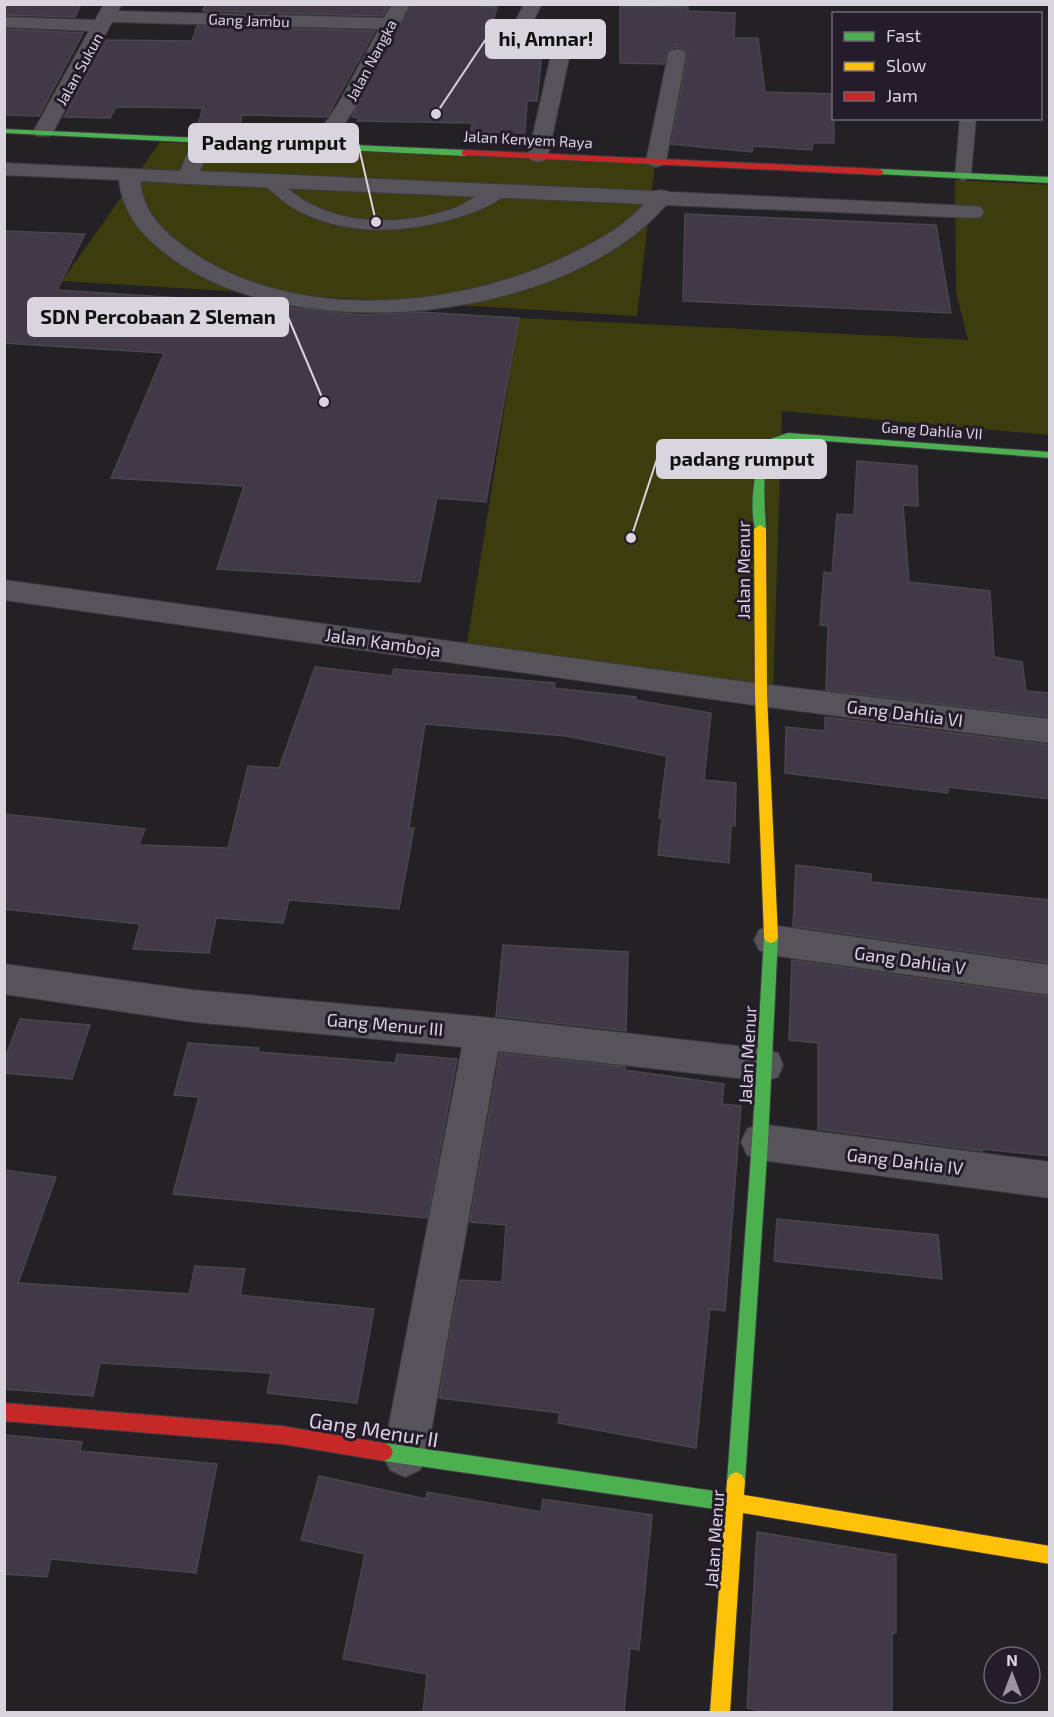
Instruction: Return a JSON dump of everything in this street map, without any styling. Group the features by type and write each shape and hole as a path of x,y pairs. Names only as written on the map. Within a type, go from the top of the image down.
{"street":[{"name":"Jalan Nangka","path":"321,144 348,104 401,4"},
{"path":"533,4 519,36 556,40 563,44 538,156"},
{"name":"Gang Jambu","path":"4,22 108,16 391,24"},
{"name":"Jalan Sukun","path":"43,132 108,16"},
{"path":"656,161 677,55"},
{"name":"Jalan Kenyem Raya","path":"4,131 321,144 1050,180"},
{"path":"187,178 203,139"},
{"path":"564,192 569,157"},
{"path":"4,169 270,182 662,196 973,212"},
{"path":"129,175 131,196 139,215 152,232 181,255 207,271 234,282 276,295 333,304 396,305 455,300 545,275 626,232 654,209 662,196"},
{"name":"Gang Dahlia VII","path":"812,437 1050,455"},
{"name":"Jalan Menur","path":"720,1713 760,1142 771,940 761,695 760,477 767,446 774,440 812,437"},
{"name":"Jalan Kamboja","path":"4,590 761,695"},
{"name":"Gang Dahlia VI","path":"761,695 1050,731"},
{"name":"Gang Dahlia V","path":"771,940 1050,980"},
{"name":"Gang Menur III","path":"4,979 193,1006 483,1033 765,1065"},
{"path":"405,1455 483,1033"},
{"name":"Gang Dahlia IV","path":"760,1142 1050,1180"},
{"name":"Gang Menur II","path":"4,1412 282,1435 735,1503 1050,1555"}],"lane":[{"path":"963,176 968,120"},
{"path":"270,182 308,209 341,220 384,224 424,221 459,213 484,202 501,189"}],"shaded area":[{"path":"160,142 655,164 637,316 62,281"},
{"path":"955,180 1049,185 1049,435 782,411 773,695 466,649 519,318 968,340 956,293"}],"building":[{"path":"4,4 81,4 75,17 4,15"},
{"path":"205,4 389,4 383,16 203,11"},
{"path":"410,4 481,4 480,6 497,7 486,51 542,53 537,101 527,101 525,133 471,132 472,123 357,121 359,118 352,117"},
{"path":"620,6 688,7 688,11 735,13 734,38 758,38 765,92 832,94 834,143 813,143 812,150 753,146 752,152 671,144 688,54 685,49 676,47 668,50 664,64 620,63"},
{"path":"197,26 375,31 327,117 242,115 240,124 198,124 203,108 116,107 110,118 64,117 105,40 192,41"},
{"path":"4,29 83,33 39,116 4,115"},
{"path":"685,214 936,225 951,313 683,301"},
{"path":"4,231 85,234 57,290 277,304 292,308 361,315 419,312 519,318 486,502 437,498 420,582 217,569 244,486 111,478 164,353 4,343"},
{"path":"857,461 917,466 918,506 903,505 909,582 990,591 994,657 1022,662 1026,691 1050,693 1050,717 826,690 828,626 820,625 824,572 832,573 837,514 854,515"},
{"path":"315,667 392,676 394,669 555,683 554,688 636,697 635,700 711,713 704,780 736,783 735,826 731,826 729,863 658,855 662,819 659,818 667,756 566,736 425,724 409,828 414,828 399,909 289,900 283,923 216,918 209,953 133,949 140,924 4,909 4,814 145,829 139,845 228,848 248,766 279,768"},
{"path":"825,717 1050,745 1050,799 948,787 948,793 785,773 786,727 825,731"},
{"path":"796,865 871,874 871,882 1050,900 1050,963 793,926"},
{"path":"503,945 628,952 626,1031 496,1016"},
{"path":"792,960 1050,997 1050,1156 982,1149 982,1151 818,1129 818,1043 789,1040"},
{"path":"20,1019 90,1025 72,1079 4,1073 4,1061"},
{"path":"188,1043 259,1048 258,1052 395,1063 397,1054 457,1059 427,1218 173,1194 199,1097 174,1095"},
{"path":"500,1053 625,1067 625,1070 724,1084 722,1104 741,1106 725,1311 710,1309 696,1448 558,1423 560,1413 439,1398 460,1280 502,1282 506,1225 470,1222"},
{"path":"4,1170 56,1177 18,1283 189,1294 195,1266 245,1269 240,1295 374,1309 357,1403 267,1393 271,1373 100,1363 93,1396 4,1389"},
{"path":"777,1219 938,1235 942,1279 774,1261"},
{"path":"4,1435 82,1442 80,1451 217,1464 196,1573 51,1559 47,1577 4,1574"},
{"path":"319,1476 426,1499 427,1492 541,1512 543,1499 652,1515 639,1650 630,1648 624,1713 423,1713 427,1674 343,1659 365,1554 301,1540"},
{"path":"757,1532 896,1555 896,1633 892,1633 892,1713 771,1713 747,1708"}],"traffic: fast":[{"path":"4,131 465,153"},
{"path":"880,172 1050,180"},
{"path":"760,529 761,469 768,448 774,441 783,437 812,437 1050,455"},
{"path":"736,1481 760,1142 771,937"},
{"path":"384,1452 742,1504"}],"traffic: slow":[{"path":"760,529 761,695 771,937"},
{"path":"720,1712 736,1481"},
{"path":"742,1504 1050,1555"}],"traffic: jam":[{"path":"465,153 880,172"},
{"path":"4,1412 282,1435 384,1452"}],"place":[{"name":"hi, Amnar!","path":"436,114"},
{"name":"Padang rumput","path":"376,222"},
{"name":"SDN Percobaan 2 Sleman","path":"324,402"},
{"name":"padang rumput","path":"631,538"}]}
